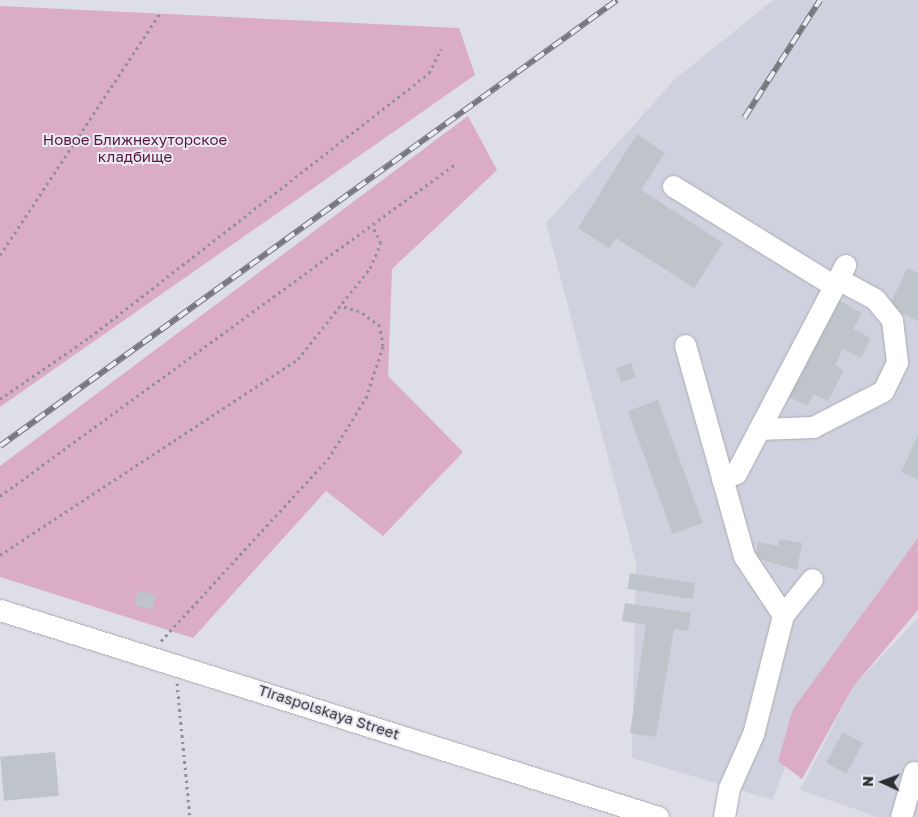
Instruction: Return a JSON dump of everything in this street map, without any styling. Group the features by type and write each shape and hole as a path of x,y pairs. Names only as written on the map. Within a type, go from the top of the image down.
{"street":[{"path":"673,186 839,276 875,299 892,320 898,362 886,384 876,395 813,427 759,429"},
{"path":"722,479 736,473 839,276"},
{"path":"685,345 744,556 783,615"},
{"path":"724,817 729,788 752,734 783,615 812,579"},
{"name":"Tiraspolskaya Street","path":"0,610 149,654 658,817"},
{"path":"901,817 914,772"}],"path":[{"path":"0,254 160,13"},
{"path":"0,399 90,337 429,73 440,49"},
{"path":"0,496 454,165"},
{"path":"0,555 298,359 370,268 381,243 372,225"},
{"path":"149,654 328,459 366,398 383,346 380,326 359,311 340,306"},
{"path":"178,664 177,707 190,817"}],"shaded area":[{"path":"773,0 918,0 918,543 803,717 773,800 632,758 636,563 546,223 675,79"},
{"path":"918,618 918,817 878,817 800,790 853,687"}],"green space":[{"name":"Новое Ближнехуторское кладбище","path":"0,6 459,28 475,75 0,407"},
{"path":"468,116 497,170 392,269 388,376 463,452 383,536 326,491 193,638 0,577 0,466"},
{"path":"918,538 918,610 853,687 802,779 778,761 793,709"}],"building":[{"path":"637,134 665,153 641,190 723,243 694,288 616,238 609,248 578,228"},
{"path":"907,268 918,273 918,321 889,307"},
{"path":"837,299 862,313 853,329 871,338 861,358 843,349 835,365 844,370 828,401 814,394 807,406 787,396"},
{"path":"631,363 636,377 621,383 616,368"},
{"path":"658,400 703,523 673,534 628,411"},
{"path":"918,436 918,480 901,472"},
{"path":"779,539 802,543 797,570 755,558 758,542 778,546"},
{"path":"630,573 695,583 693,599 627,589"},
{"path":"138,590 156,595 152,610 134,604"},
{"path":"625,603 691,613 688,631 674,629 656,737 630,733 646,625 622,621"},
{"path":"843,732 863,743 846,774 826,763"},
{"path":"55,752 59,796 4,801 0,757"}],"railway":[{"path":"0,446 617,0"},
{"path":"744,118 820,0"}]}
